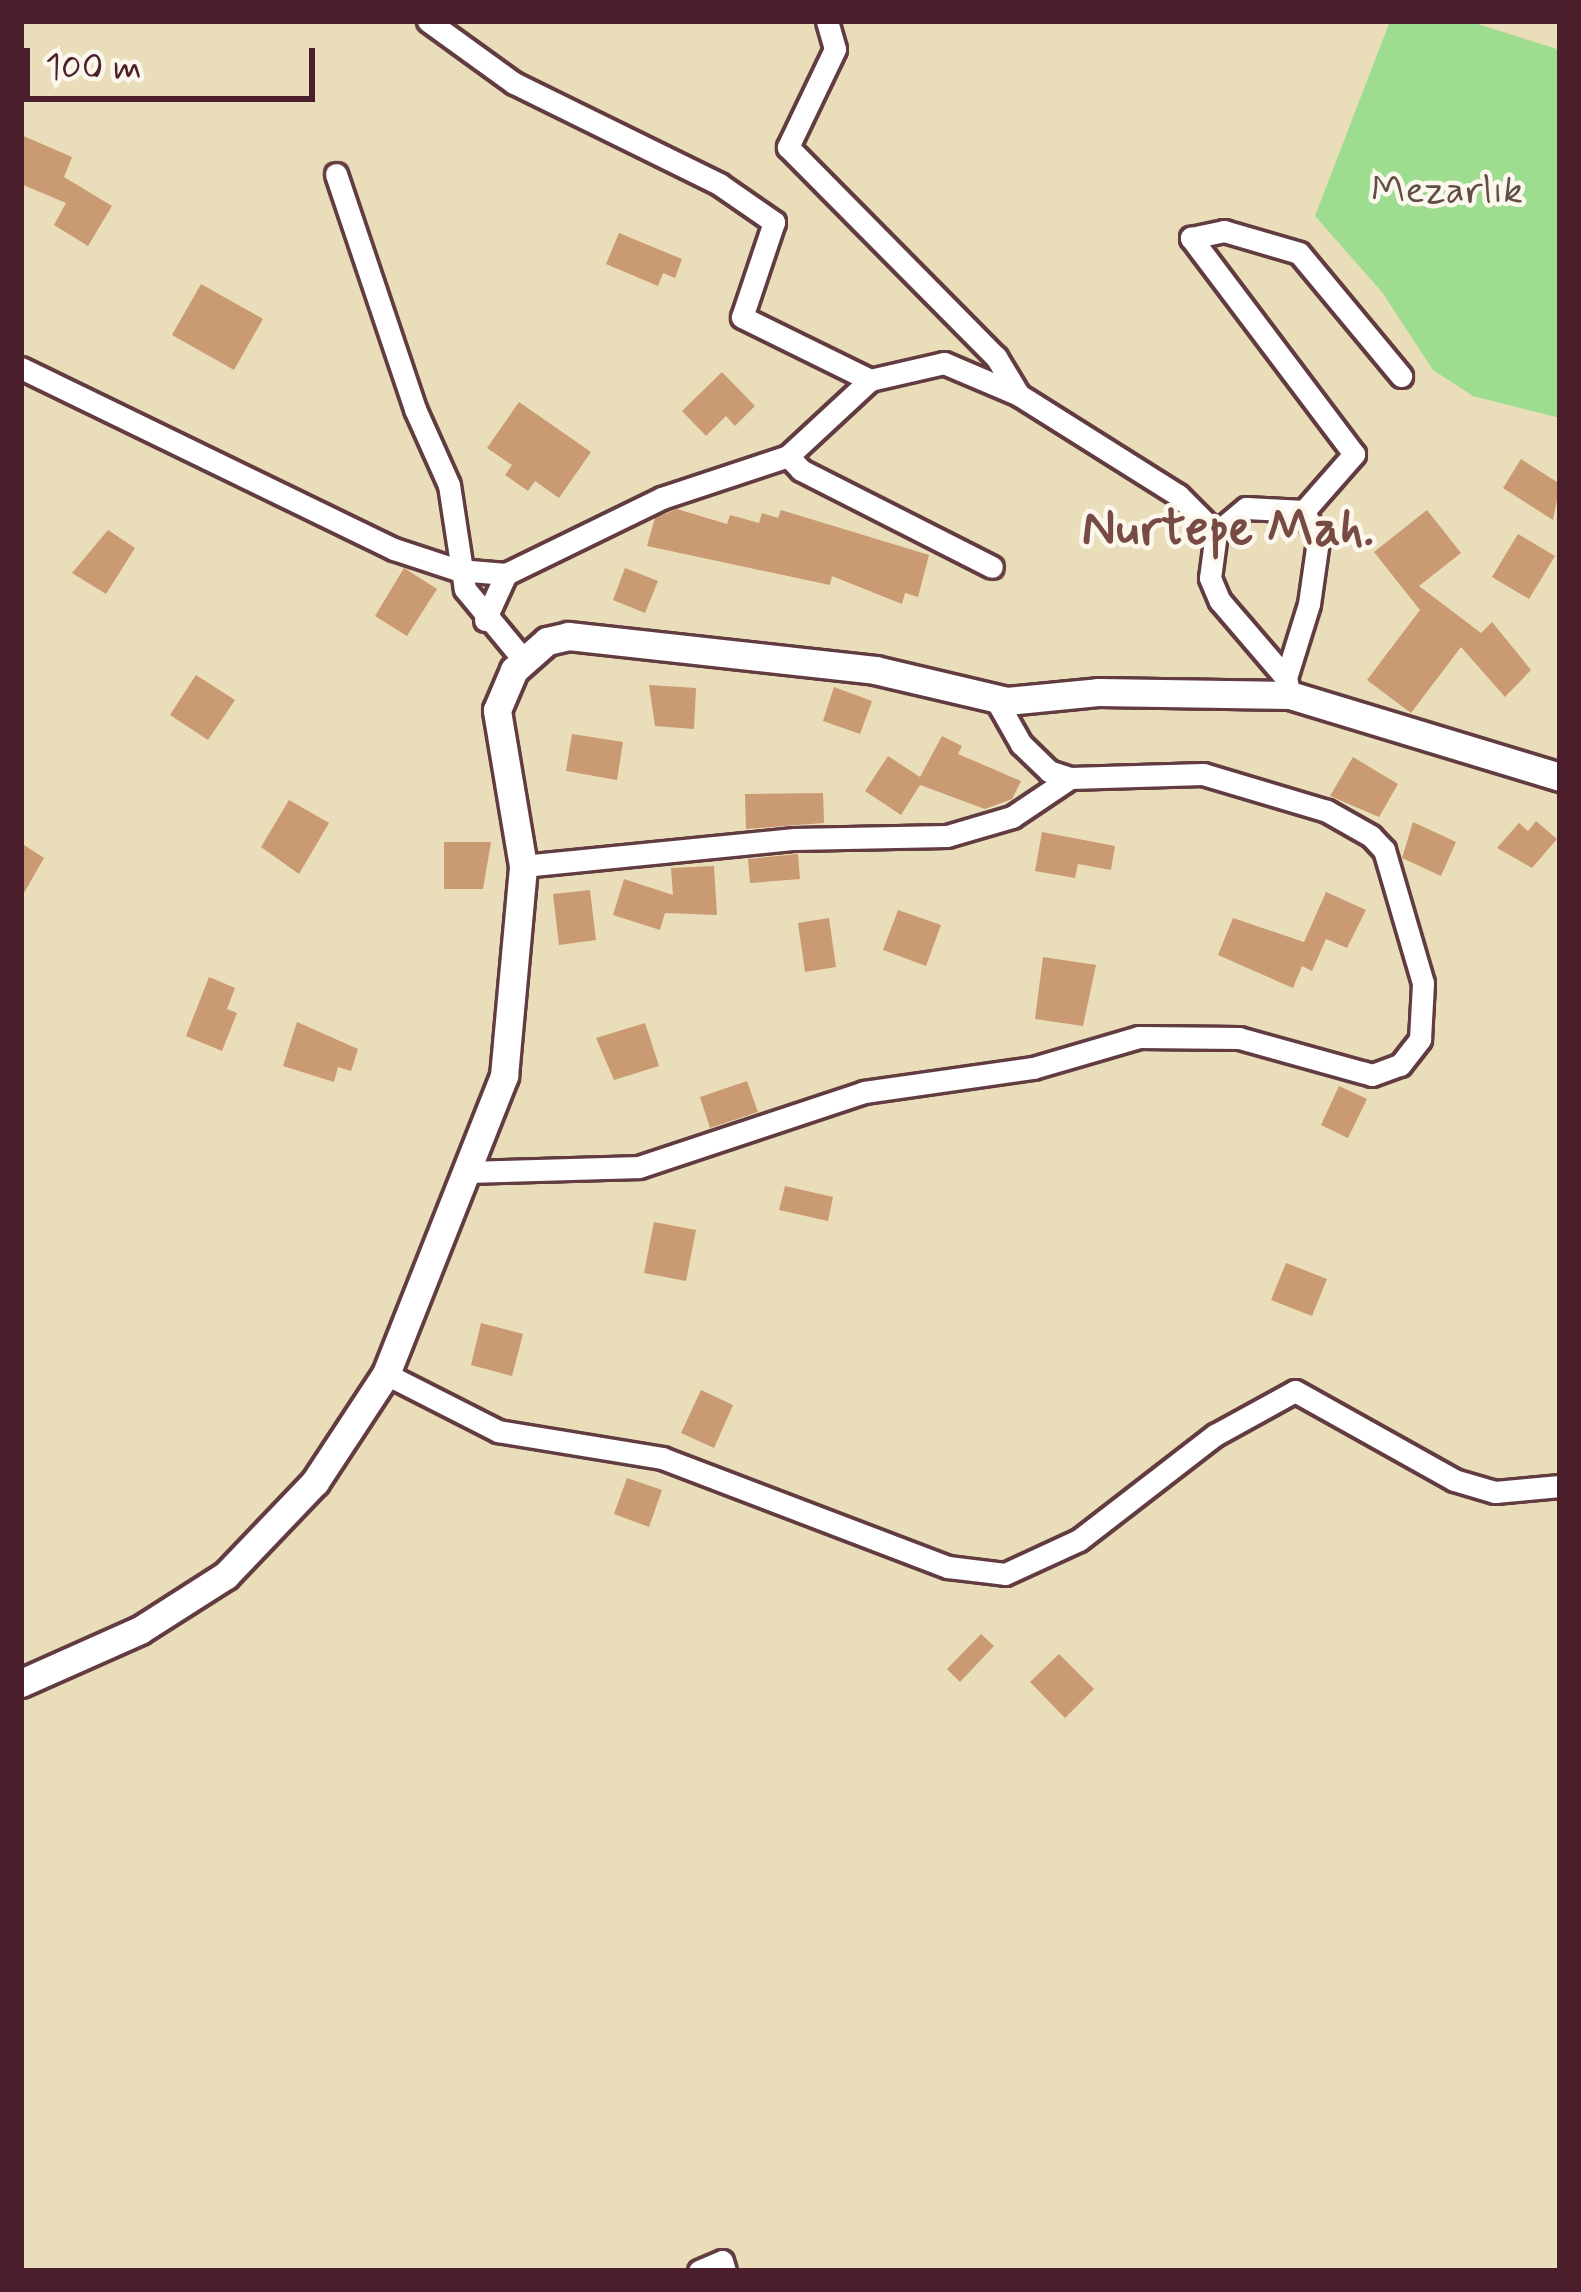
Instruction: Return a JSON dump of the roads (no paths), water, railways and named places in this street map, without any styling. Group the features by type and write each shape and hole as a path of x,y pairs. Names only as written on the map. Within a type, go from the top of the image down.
{"street":[{"path":"428,21 514,82 718,184 774,222 742,317 870,380"},
{"path":"826,21 835,49 788,147 997,357 1019,395"},
{"path":"336,174 415,409 449,484 458,570 485,620 523,659"},
{"path":"1304,511 1354,454 1191,238 1224,232 1299,253 1401,376"},
{"path":"21,368 225,471 458,570 506,574 662,498 788,456 870,380 944,363 1019,395 1178,495 1216,533"},
{"path":"788,456 992,567"},
{"path":"1288,687 1220,601 1210,578 1216,533 1246,508 1304,511"},
{"path":"1288,687 1310,604 1318,541 1304,511"},
{"path":"485,620 506,574"},
{"path":"21,1683 140,1630 226,1575 315,1482 386,1374 504,1076 523,866 497,710 523,659 568,636 875,670 995,698 1288,687 1560,777"},
{"path":"995,698 1021,745 1070,778"},
{"path":"469,1172 639,1167 864,1092 1033,1068 1138,1037 1239,1038 1372,1075 1400,1065 1420,1039 1424,983 1384,850 1371,836 1328,811 1203,774 1070,778 1012,817 946,836 795,838 523,866"},
{"path":"386,1374 498,1431 662,1458 948,1567 1005,1574 1079,1540 1215,1435 1295,1391 1454,1480 1495,1492 1560,1486"},
{"path":"699,2271 722,2261 725,2271"}],"district":[{"name":"Nurtepe Mah.","path":"1228,530"}],"park label":[{"name":"Mezarlık","path":"1447,192"}]}
